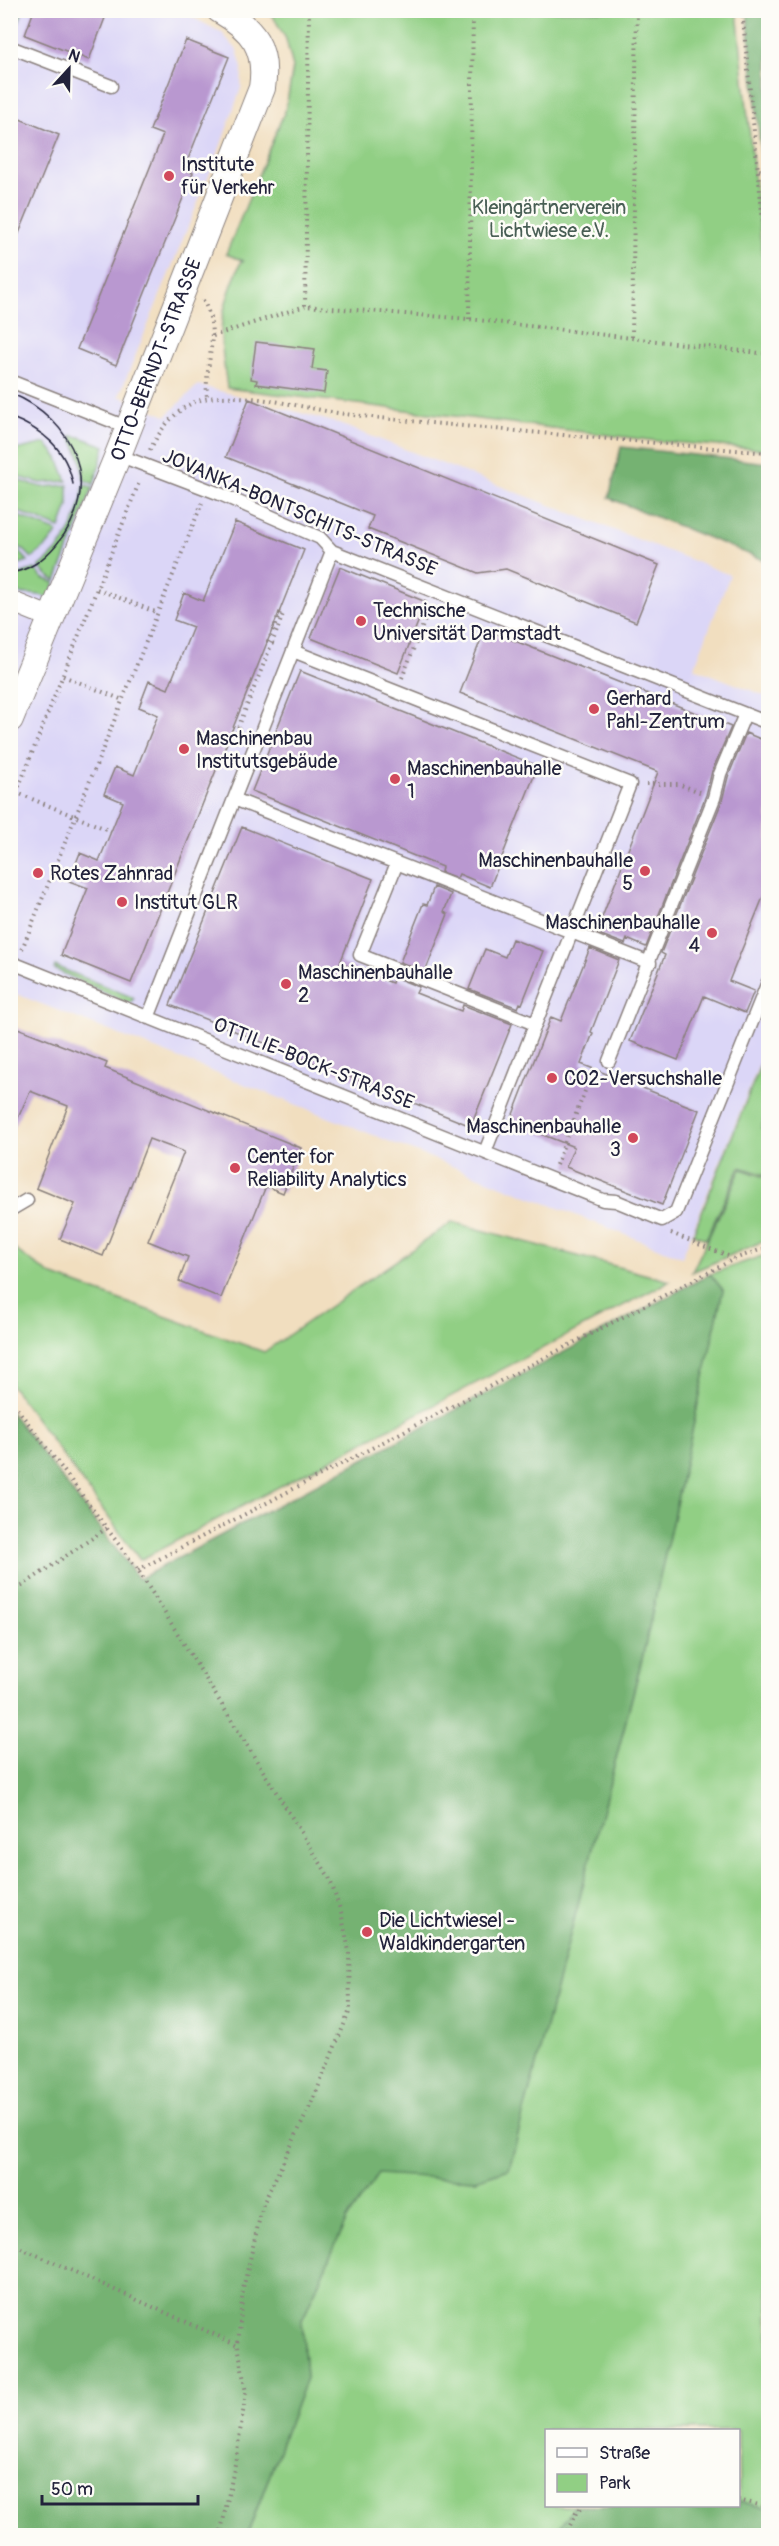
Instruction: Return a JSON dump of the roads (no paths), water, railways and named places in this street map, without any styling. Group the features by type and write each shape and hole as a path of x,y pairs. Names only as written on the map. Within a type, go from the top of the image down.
{"street":[{"name":"OTTO-BERNDT-STRASSE","path":"10,719 129,428 262,88 263,63 253,35 242,23 220,10"},
{"path":"10,601 52,618"}],"lane":[{"path":"10,47 111,86"},
{"path":"10,381 129,428"},
{"name":"JOVANKA-BONTSCHITS-STRASSE","path":"118,455 320,538 332,551 768,723"},
{"path":"148,1018 332,551"},
{"path":"293,651 630,784 485,1152"},
{"path":"609,1060 650,963 745,714"},
{"path":"234,799 650,963"},
{"path":"397,863 360,955 535,1024"},
{"name":"OTTILIE-BOCK-STRASSE","path":"13,963 603,1200 616,1202 662,1220 676,1212 768,982"},
{"path":"10,1210 27,1200"}],"tram line":[{"path":"10,393 33,405 52,420 66,437 76,457 80,479 79,501 71,523 56,545 36,564 10,573"},
{"path":"10,417 43,434 59,450 70,471 73,484"}],"place":[{"name":"Institute für Verkehr","path":"169,176"},
{"name":"Technische Universität Darmstadt","path":"361,621"},
{"name":"Gerhard Pahl-Zentrum","path":"594,709"},
{"name":"Maschinenbau Institutsgebäude","path":"184,749"},
{"name":"Maschinenbauhalle 1","path":"395,779"},
{"name":"Maschinenbauhalle 5","path":"645,871"},
{"name":"Rotes Zahnrad","path":"38,873"},
{"name":"Institut GLR","path":"122,902"},
{"name":"Maschinenbauhalle 4","path":"712,933"},
{"name":"Maschinenbauhalle 2","path":"286,984"},
{"name":"CO2-Versuchshalle","path":"552,1078"},
{"name":"Maschinenbauhalle 3","path":"633,1138"},
{"name":"Center for Reliability Analytics","path":"235,1168"},
{"name":"Die Lichtwiesel - Waldkindergarten","path":"367,1932"}],"park label":[{"name":"Kleingärtnerverein Lichtwiese e.V.","path":"549,218"}]}
